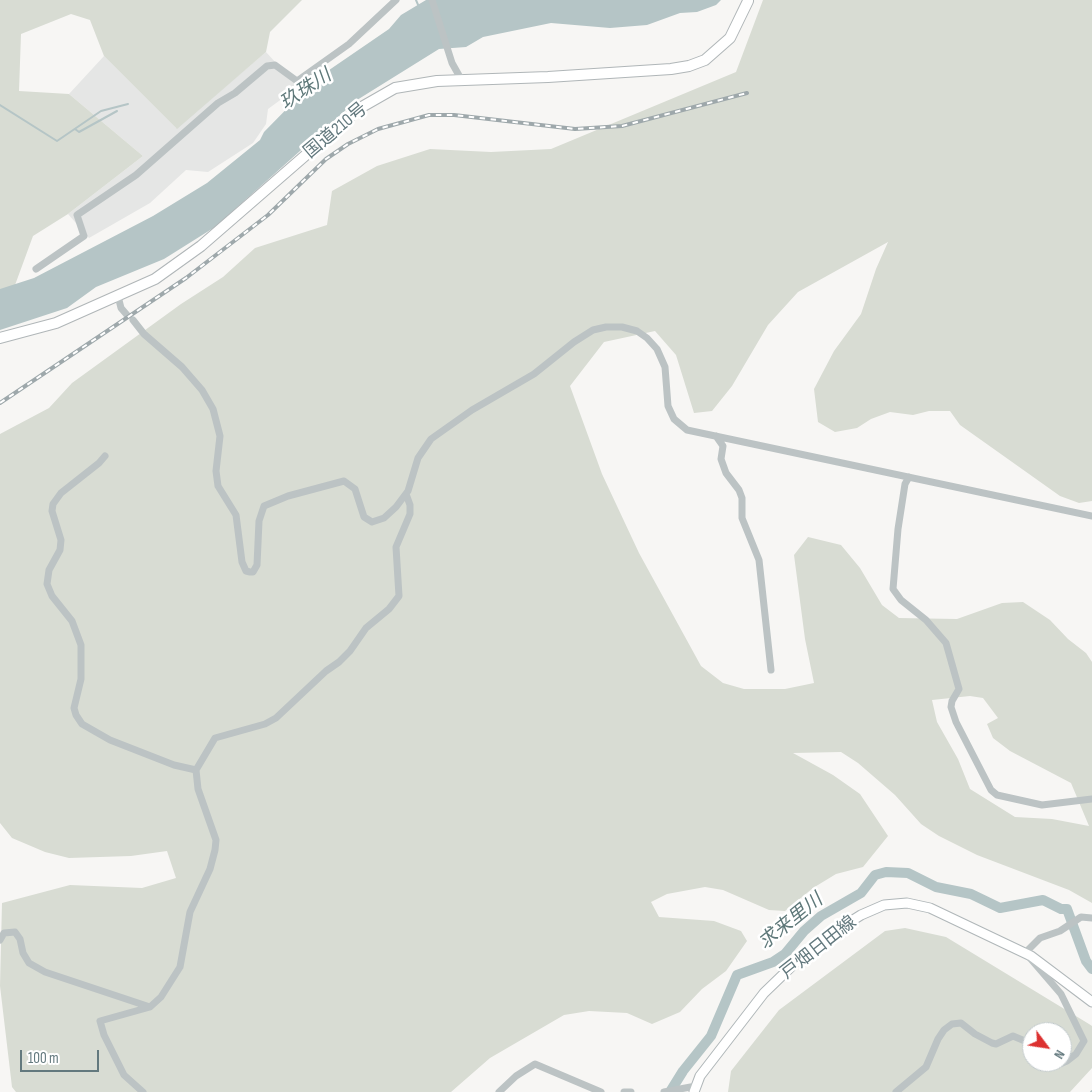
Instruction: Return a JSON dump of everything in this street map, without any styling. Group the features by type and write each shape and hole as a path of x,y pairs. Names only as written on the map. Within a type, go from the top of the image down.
{"highway":[{"name":"国道210号","path":"0,338 56,323 156,279 182,262 270,188 360,108 395,88 461,79 548,77 672,69 689,66 705,60 730,38 748,1"}],"main road":[{"name":"戸畑日田線","path":"695,1089 700,1076 764,993 794,964 834,932 872,909 896,902 918,904 1025,953 1054,971 1092,1002"}],"street":[{"path":"36,269 84,236 77,215 136,175 218,103 235,93 267,66 275,65 297,81 349,44 396,0"},
{"path":"432,0 452,63 461,79"},
{"path":"118,296 121,308 144,334 182,367 202,390 213,409 220,436 216,477 220,490 236,515 242,562 246,571 253,572 257,565 260,514 268,504 344,480 355,489 364,517 372,522 391,513 406,494 418,460 431,440 472,410 534,374 574,342 593,330 606,327 622,327 648,338 657,349 665,367 668,406 674,419 687,430 1092,516"},
{"path":"716,436 723,446 721,459 726,473 739,490 742,498 742,518 759,560 771,670"},
{"path":"105,456 52,504 52,511 61,540 60,550 49,570 47,584 52,596 72,621 81,645 82,673 74,708 76,715 82,724 110,740 174,765 196,770"},
{"path":"910,477 906,484 898,529 892,578 893,590 926,620 946,643 959,689 952,701 951,707 956,722 991,790 997,795 1042,805 1092,799"},
{"path":"143,1092 124,1075 104,1035 100,1021 150,1007 162,997 180,967 190,912 210,869 216,840 198,789 196,770 215,738 265,724 276,718 326,671 339,662 366,628 389,609 399,596 396,547 410,514 410,505 406,494"},
{"path":"1025,953 1040,938 1060,931 1082,917 1092,918"},
{"path":"0,940 4,933 15,932 20,939 23,953 29,963 45,972 150,1007"},
{"path":"1008,946 1031,958 1062,994 1072,1020 1084,1042 1076,1054 1072,1056"},
{"path":"896,1092 926,1067 938,1039 944,1030 952,1024 961,1024 992,1044 1013,1036 1022,1040"},
{"path":"499,1092 516,1076 535,1064 601,1092"},
{"path":"664,1092 695,1089"},
{"path":"624,1092 631,1092"}],"shaded area":[{"path":"0,0 302,0 270,32 266,52 177,129 104,56 90,20 71,14 21,34 19,91 69,94 143,156 68,214 33,236 11,296 0,298"},
{"path":"763,0 1092,0 1092,501 1079,503 1060,496 960,425 950,411 929,411 913,415 890,412 871,419 857,428 835,432 818,422 814,389 834,351 861,314 876,269 888,242 798,292 768,325 732,386 712,411 694,413 676,355 655,331 604,342 570,386 602,474 639,553 701,666 723,683 744,689 785,689 814,683 805,639 794,555 808,537 841,545 860,568 882,605 899,618 957,619 1002,603 1023,602 1050,620 1068,639 1086,653 1092,662 1092,903 1069,890 977,855 939,836 921,824 895,795 858,763 841,752 793,753 833,775 860,794 888,836 863,867 836,874 813,888 785,911 769,910 723,890 705,887 667,894 651,902 659,917 714,921 741,931 747,941 726,971 702,989 680,1012 652,1024 627,1013 589,1011 564,1015 490,1058 451,1092 16,1092 12,1087 0,986 2,903 70,885 142,888 176,878 167,851 131,856 69,858 45,852 12,838 0,823 0,434 49,408 72,383 181,304 223,277 255,248 327,225 332,191 377,166 430,149 491,152 551,149 736,72","holes":["970,696 983,698 998,718 987,724 993,738 1010,751 1071,783 1089,826 1052,819 1015,817 970,789 958,759 937,722 932,700"]},
{"path":"266,52 298,87 268,109 266,124 253,143 208,172 186,170 150,203 89,238 68,214 143,156 69,94 104,56 176,128"},
{"path":"905,928 946,937 1092,1026 1092,1068 1070,1092 728,1092 731,1071 779,1010 885,931"}],"water":[{"name":"玖珠川","path":"426,0 721,0 716,5 697,12 680,13 647,25 610,28 551,23 483,37 466,47 439,49 357,100 215,227 164,259 96,287 67,308 0,330 0,289 34,278 153,216 207,183 260,140 264,132 316,79 389,29 401,15"}],"waterway":[{"path":"416,0 419,7"},
{"path":"0,105 57,141 101,111 128,104"},
{"path":"75,129 79,132 117,111"},
{"name":"求来里川","path":"670,1092 683,1071 711,1036 737,975 773,962 785,954 804,931 821,916 861,893 875,875 886,872 908,873 936,887 971,894 1000,908 1043,900 1061,909 1067,909 1086,961 1092,969"}],"railway":[{"path":"0,403 186,278 268,215 326,159 348,144 378,129 429,115 454,115 575,129 622,126 747,93"}]}
